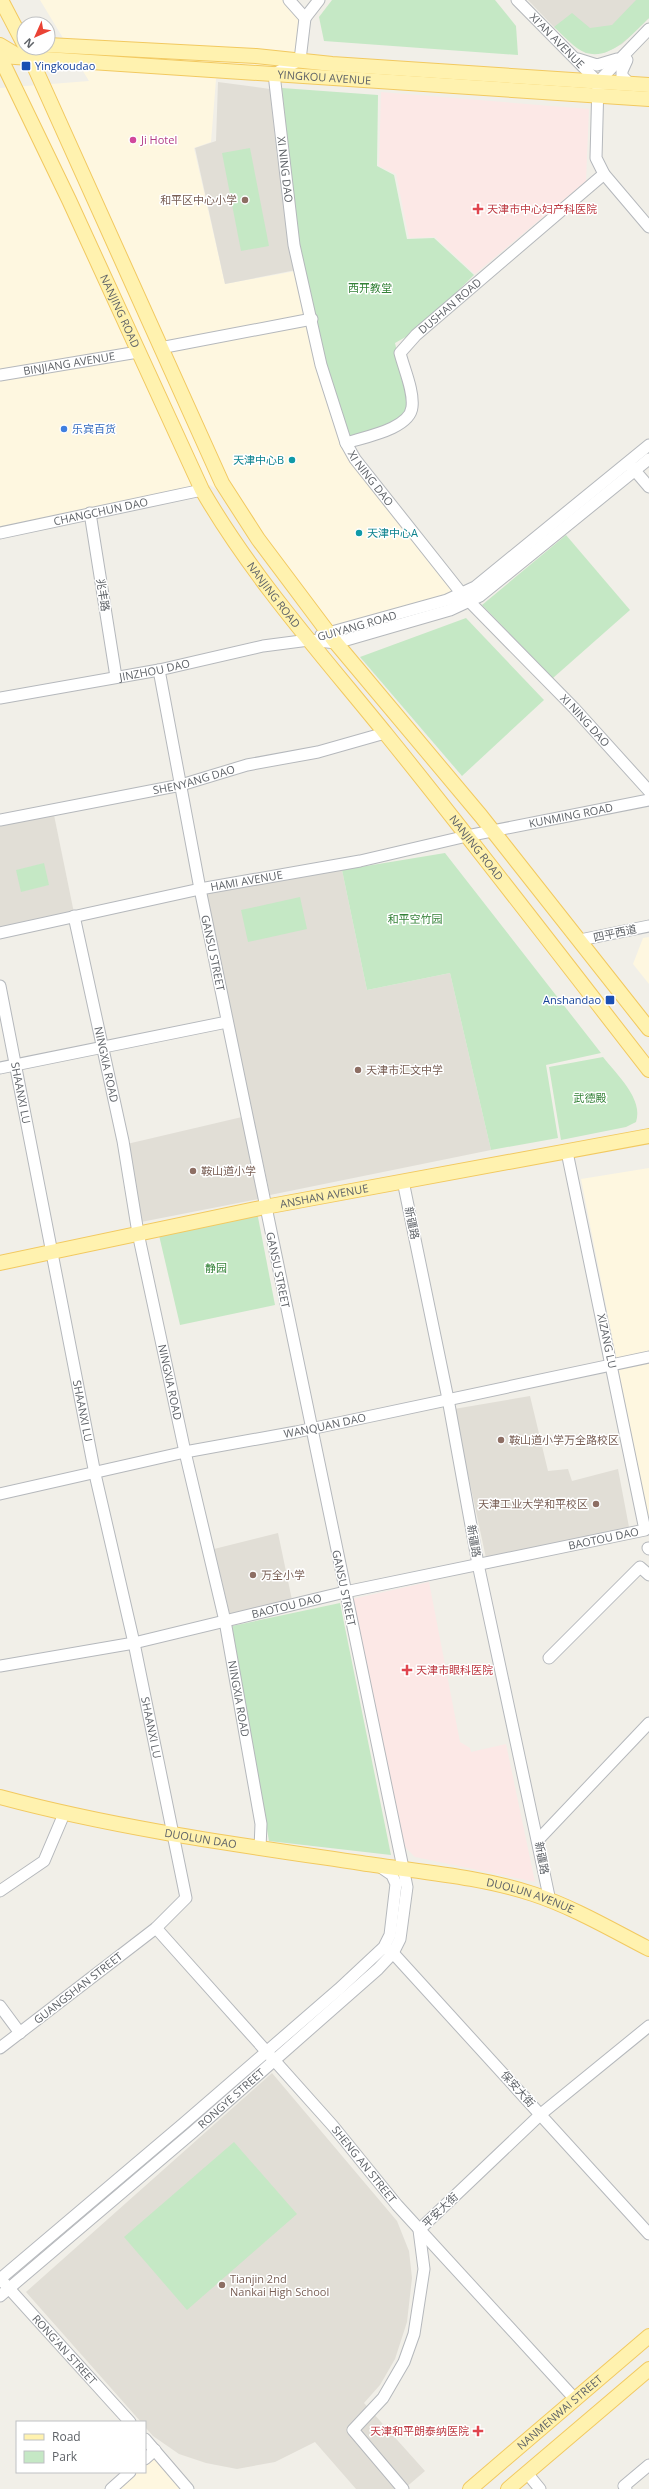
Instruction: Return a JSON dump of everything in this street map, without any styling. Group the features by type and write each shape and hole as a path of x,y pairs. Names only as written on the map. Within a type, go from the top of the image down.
{"main road":[{"name":"NANJING ROAD","path":"2,0 16,30"},
{"path":"0,44 16,48"},
{"name":"YINGKOU AVENUE","path":"56,46 256,56 600,86 649,99"},
{"name":"YINGKOU AVENUE","path":"0,57 16,53"},
{"name":"YINGKOU AVENUE","path":"56,53 274,74 600,86 629,83 649,85"},
{"name":"NANJING ROAD","path":"28,56 44,86 222,484 258,539 332,638 493,832 649,1029"},
{"name":"NANJING ROAD","path":"0,57 202,490 243,553 309,640 467,836 649,1070"},
{"name":"ANSHAN AVENUE","path":"0,1263 265,1207 649,1136"},
{"name":"DUOLUN DAO","path":"0,1797 64,1814 172,1836 403,1870"},
{"name":"DUOLUN AVENUE","path":"403,1870 470,1879 522,1891 550,1901 649,1949"},
{"name":"NANMENWAI STREET","path":"470,2489 649,2336"},
{"path":"508,2489 649,2369"}],"street":[{"path":"289,0 305,18"},
{"path":"274,74 300,60 305,18 319,0"},
{"name":"XI'AN AVENUE","path":"517,0 600,86"},
{"path":"649,29 600,86 596,158 604,174 649,227"},
{"path":"574,58 597,65 610,63 625,58 649,39"},
{"path":"625,58 622,76 629,83"},
{"name":"XI NING DAO","path":"274,74 294,245 312,318 321,364 346,443 355,459 466,598 574,708 649,791"},
{"name":"DUSHAN ROAD","path":"346,443 395,427 409,417 412,407 400,353 416,335 604,174"},
{"path":"160,348 312,318"},
{"name":"BINJIANG AVENUE","path":"0,375 138,352"},
{"name":"GUIYANG ROAD","path":"309,640 332,638 450,610 466,598 488,590 632,466 649,445"},
{"name":"GUIYANG ROAD","path":"632,466 649,459"},
{"path":"632,466 649,487"},
{"name":"CHANGCHUN DAO","path":"0,533 202,490"},
{"name":"兆丰路","path":"90,513 116,678"},
{"name":"JINZHOU DAO","path":"0,698 159,670 262,646 309,640"},
{"name":"GANSU STREET","path":"159,670 200,889 227,1022 403,1870"},
{"name":"SHENYANG DAO","path":"0,820 181,785 247,765 318,752 385,733"},
{"name":"KUNMING ROAD","path":"493,832 649,800"},
{"name":"HAMI AVENUE","path":"0,933 200,889 360,861 467,836 493,832"},
{"name":"NINGXIA ROAD","path":"74,916 122,1141 138,1233 184,1452 225,1621 261,1824 260,1848"},
{"name":"四平西道","path":"580,940 649,926"},
{"name":"SHAANXI LU","path":"0,986 53,1251 95,1474 134,1643 172,1836 186,1898 156,1928"},
{"path":"0,1068 227,1022"},
{"name":"XIZANG LU","path":"567,1152 645,1530"},
{"name":"新疆路","path":"403,1181 448,1399 478,1564 550,1901"},
{"name":"WANQUAN DAO","path":"0,1494 95,1474 184,1452 312,1428 649,1357"},
{"name":"BAOTOU DAO","path":"0,1666 134,1643 345,1592 645,1530"},
{"path":"549,1658 640,1567 649,1575"},
{"path":"538,1840 649,1723"},
{"path":"0,1891 44,1861 64,1814"},
{"name":"RONGYE STREET","path":"0,2278 266,2051 389,1950 396,1884 392,1875 379,1866"},
{"name":"RONGYE STREET","path":"0,2296 274,2060 400,1939 407,1887 403,1870"},
{"name":"GUANGSHAN STREET","path":"0,2048 156,1928"},
{"name":"SHENG AN STREET","path":"156,1928 274,2060 419,2230 575,2399"},
{"name":"保安大街","path":"389,1950 541,2114 649,2234"},
{"path":"0,2006 20,2033"},
{"name":"平安大街","path":"403,2489 353,2430 383,2398 404,2362 414,2334 424,2268 419,2230 541,2114 649,2026"},
{"name":"RONG'AN STREET","path":"0,2278 129,2421"},
{"path":"146,2441 188,2489"},
{"path":"146,2458 154,2450"},
{"path":"626,2489 624,2486 649,2465"},
{"path":"111,2489 129,2473"},
{"path":"527,2473 540,2489"}],"shaded area":[{"path":"40,0 292,0 305,15 297,72 217,67 211,142 194,148 225,284 296,271 320,381 340,442 456,592 436,610 350,635 335,634 238,504 210,485 0,530 0,88 89,81 56,26 56,16 50,16"},
{"path":"528,0 649,0 649,18 622,44 604,53 586,53 554,27"},
{"name":"和平区中心小学","path":"218,82 270,89 277,157 296,270 225,284 195,148 216,141"},
{"name":"天津市中心妇产科医院","path":"381,92 589,109 586,181 475,274 435,237 409,238 396,174 379,166"},
{"path":"54,815 74,913 0,931 0,825"},
{"name":"天津市汇文中学","path":"342,870 367,990 450,973 491,1150 270,1195 205,893"},
{"path":"649,937 649,984 633,964 643,938"},
{"name":"鞍山道小学","path":"242,1117 259,1199 141,1222 127,1144"},
{"path":"649,1168 649,1524 581,1179"},
{"path":"530,1396 548,1471 568,1469 572,1481 618,1469 629,1527 486,1558 454,1409"},
{"name":"万全小学","path":"278,1533 292,1600 230,1615 214,1549"},
{"name":"天津市眼科医院","path":"429,1582 460,1742 470,1748 471,1752 506,1744 535,1882 415,1857 405,1847 352,1599"},
{"name":"Tianjin 2nd Nankai High School","path":"272,2073 397,2221 409,2251 412,2278 407,2322 395,2359 380,2385 364,2403 425,2471 404,2489 356,2489 315,2442 275,2462 237,2469 206,2463 179,2454 153,2436 146,2428 146,2421 140,2421 26,2292"},
{"path":"155,2453 184,2489 115,2489 133,2473 146,2473 146,2461"}],"green space":[{"path":"332,0 495,0 516,26 518,55 324,41 319,17"},
{"path":"636,0 649,0 649,18 629,38 605,53 596,54 582,51 573,45 554,27 572,13 590,28 612,25"},
{"name":"西开教堂","path":"282,88 378,95 377,166 394,175 407,239 434,238 474,275 418,330 395,343 410,408 394,426 348,439 324,363 297,245"},
{"path":"250,148 269,246 241,251 222,153"},
{"path":"566,535 630,610 553,678 482,605"},
{"path":"466,618 544,700 462,776 360,657"},
{"name":"和平空竹园","path":"445,853 601,1053 546,1065 558,1138 491,1150 450,973 367,990 342,870"},
{"path":"44,863 49,885 21,892 16,870"},
{"path":"300,897 307,929 248,942 241,910"},
{"name":"武德殿","path":"603,1057 633,1096 637,1113 636,1122 626,1127 561,1140 549,1067"},
{"name":"静园","path":"257,1212 275,1305 180,1325 158,1231"},
{"path":"340,1603 391,1855 269,1841 232,1626"},
{"path":"234,2142 297,2214 187,2310 124,2237"}],"place":[{"name":"Yingkoudao","path":"26,66"},
{"name":"Ji Hotel","path":"133,140"},
{"name":"和平区中心小学","path":"245,200"},
{"name":"天津市中心妇产科医院","path":"478,209"},
{"name":"乐宾百货","path":"64,429"},
{"name":"天津中心B","path":"292,460"},
{"name":"天津中心A","path":"359,533"},
{"name":"Anshandao","path":"610,1000"},
{"name":"天津市汇文中学","path":"358,1070"},
{"name":"鞍山道小学","path":"193,1171"},
{"name":"鞍山道小学万全路校区","path":"501,1440"},
{"name":"天津工业大学和平校区","path":"596,1504"},
{"name":"万全小学","path":"253,1575"},
{"name":"天津市眼科医院","path":"407,1670"},
{"name":"Tianjin 2nd Nankai High School","path":"222,2285"},
{"name":"天津和平朗泰纳医院","path":"478,2431"}]}
